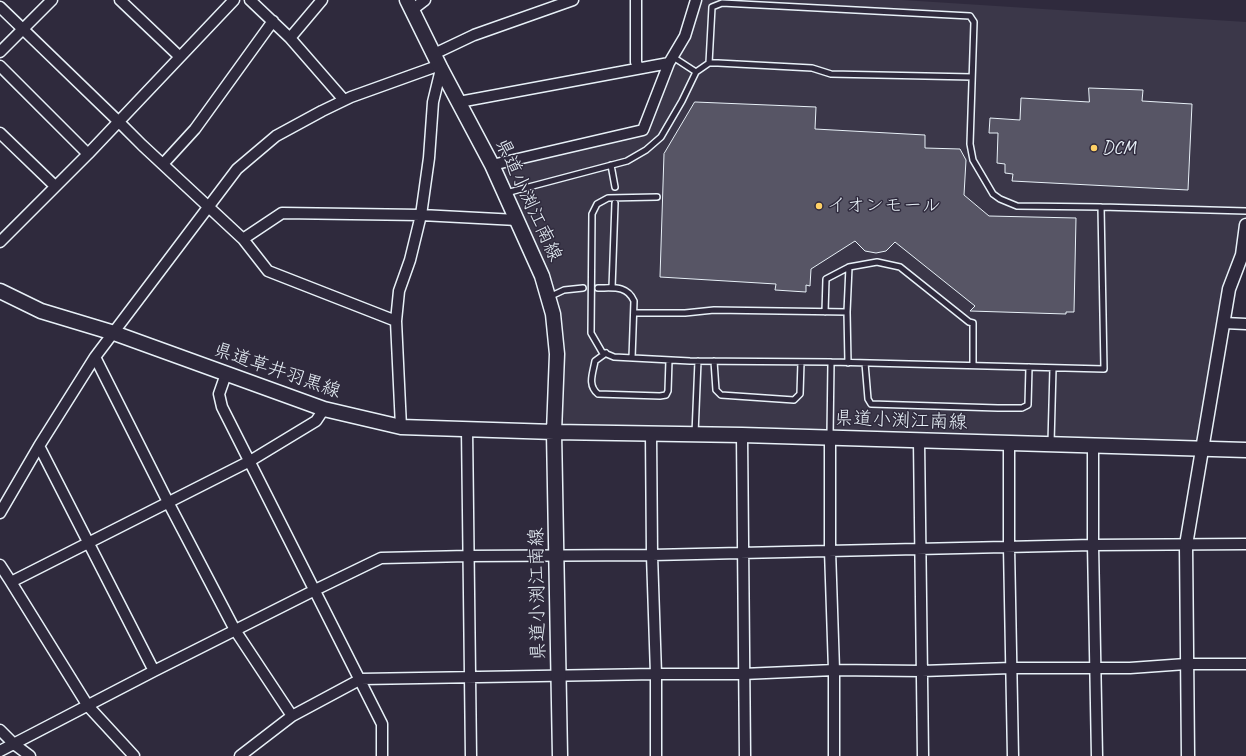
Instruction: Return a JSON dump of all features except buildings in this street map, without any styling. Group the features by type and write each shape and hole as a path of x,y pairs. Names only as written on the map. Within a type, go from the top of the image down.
{"main road":[{"name":"県道小渕江南線","path":"410,5 438,63 492,165 542,276 553,314 557,354 554,432 560,756"},
{"name":"県道草井羽黒線","path":"0,291 41,311 114,333 324,409 401,427 554,432"},
{"name":"県道小渕江南線","path":"554,432 742,434 919,441 1246,450"}],"street":[{"path":"0,52 52,0"},
{"path":"120,0 180,57"},
{"path":"0,242 88,154 234,0"},
{"path":"250,0 290,38 344,100"},
{"path":"290,38 322,0"},
{"path":"410,5 425,0"},
{"path":"0,513 39,446 96,357 237,169 276,136 344,100 438,63 474,35 573,0"},
{"path":"636,0 636,62 638,68"},
{"path":"492,165 643,130 671,60 685,36 696,0"},
{"path":"0,7 142,145 243,239 268,271 396,321"},
{"path":"164,164 205,116 273,21"},
{"path":"459,102 638,68 671,60"},
{"path":"401,427 396,321 399,291 410,260 421,215 429,158 433,102 438,63"},
{"path":"0,66 88,154"},
{"path":"0,133 55,186"},
{"path":"243,239 282,213 421,215 517,220"},
{"path":"1188,756 1186,544 1229,290 1242,255 1246,225"},
{"path":"1224,324 1246,324"},
{"path":"96,357 168,502 235,630 292,716"},
{"path":"226,374 219,394 222,407 382,724 382,756"},
{"path":"11,582 250,461 316,421 324,409"},
{"path":"466,429 471,756"},
{"path":"651,433 652,554 656,674 656,756"},
{"path":"742,434 743,674 745,756"},
{"path":"830,437 830,550 834,670 834,756"},
{"path":"919,441 923,756"},
{"path":"1009,443 1009,547 1013,756"},
{"path":"39,446 154,671"},
{"path":"1093,446 1093,545 1097,756"},
{"path":"0,751 154,671 381,558 1093,545 1246,544"},
{"path":"0,565 88,706 134,756"},
{"path":"247,754 292,716 361,680 656,674 743,674 834,670 922,671 1011,668 1130,668 1186,664 1246,664"},
{"path":"0,730 14,744 30,756"}],"lane":[{"path":"709,63 712,7 722,3 970,16 974,22 970,144 973,160 993,194 1000,199 1017,206 1246,211"},
{"path":"671,60 696,72"},
{"path":"505,194 627,161 646,150 661,137 682,101 696,72 709,63 812,68 831,74 972,78"},
{"path":"611,165 615,186"},
{"path":"657,197 608,198 597,204 592,214 591,333 602,352 614,357 698,361 831,362 1104,369 1101,207"},
{"path":"612,288 615,203"},
{"path":"824,312 826,279 849,267 877,262 900,267 973,323 972,365"},
{"path":"848,363 849,267"},
{"path":"548,298 564,290 583,288"},
{"path":"598,288 624,290 631,295 634,301 632,358"},
{"path":"634,313 685,313 714,310 848,312"},
{"path":"606,354 595,361 591,382 593,390 598,394 666,395 668,391 669,360"},
{"path":"695,434 698,361"},
{"path":"714,361 716,390 721,395 794,400 800,394 801,362"},
{"path":"830,437 831,362"},
{"path":"865,363 868,399 871,404 998,408 1022,408 1028,405 1029,367"},
{"path":"1051,444 1053,368"}],"shaded area":[{"path":"696,0 902,0 1246,22 1246,225 1229,289 1203,449 554,432 553,314 492,165 643,130"}],"place":[{"name":"DCM","path":"1094,148"},
{"name":"イオンモール","path":"819,206"}]}
